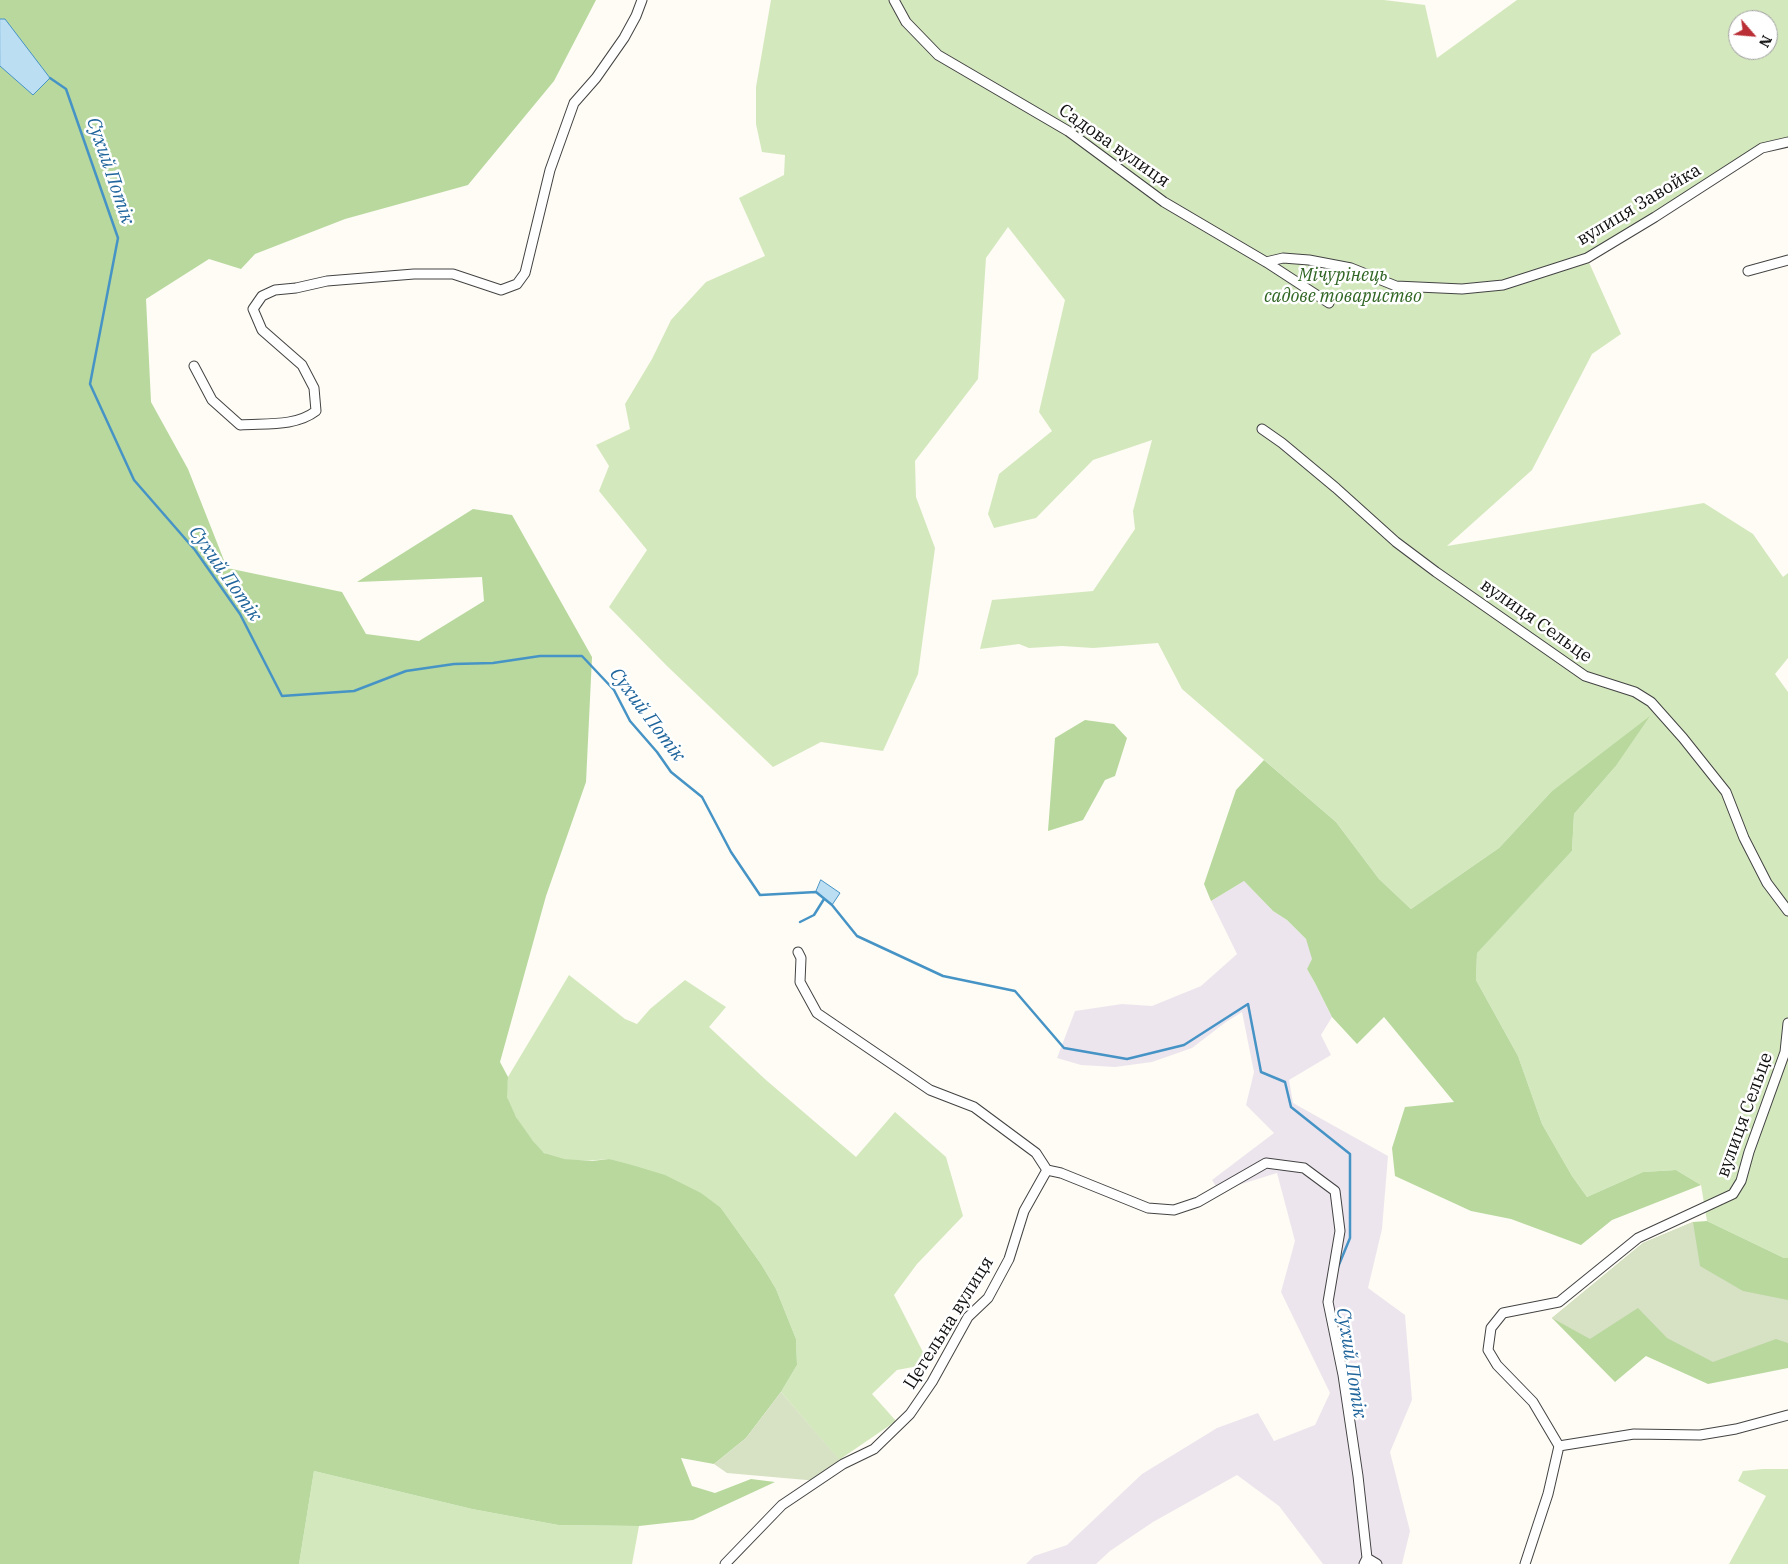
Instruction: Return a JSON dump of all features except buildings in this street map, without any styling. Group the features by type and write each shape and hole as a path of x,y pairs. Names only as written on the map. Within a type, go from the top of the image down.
{"street":[{"path":"194,366 212,400 240,424 297,422 316,412 314,388 302,365 262,330 253,309 262,296 275,290 296,288 327,281 414,274 454,274 501,290 517,284 525,273 550,170 574,103 596,78 624,38 642,0"},
{"name":"Садова вулиця","path":"894,0 906,22 938,55 1062,127 1164,202 1266,262 1329,303"},
{"name":"вулиця Завойка","path":"1266,262 1283,258 1309,260 1352,268 1396,286 1462,289 1502,285 1587,258 1762,148 1788,142"},
{"path":"1748,271 1788,260"},
{"name":"вулиця Сельце","path":"1262,429 1282,443 1396,542 1436,572 1585,676 1634,692 1650,702 1683,738 1726,792 1744,838 1767,883 1788,911"},
{"path":"798,952 800,958 800,982 817,1013 930,1090 974,1107 1036,1153 1047,1170 1061,1173 1148,1208 1165,1210 1174,1210 1198,1202 1266,1163 1304,1168 1335,1191 1340,1231 1328,1302 1343,1375 1358,1476 1366,1561 1377,1564"},
{"name":"вулиця Сельце","path":"1559,1446 1533,1402 1497,1365 1488,1350 1492,1328 1504,1313 1559,1302 1638,1238 1733,1194 1741,1181 1749,1152 1785,1052 1788,1023"},
{"name":"Цегельна вулиця","path":"724,1564 782,1505 843,1464 874,1449 910,1414 932,1382 968,1317 988,1298 1009,1258 1024,1210 1047,1170"},
{"path":"1526,1564 1548,1494 1559,1446 1634,1434 1700,1435 1736,1429 1788,1415"}],"shaded area":[{"path":"1244,881 1273,911 1287,920 1306,939 1313,959 1307,969 1332,1017 1321,1035 1331,1055 1289,1080 1293,1103 1388,1156 1382,1229 1368,1288 1405,1315 1412,1400 1390,1452 1410,1531 1402,1564 1323,1564 1279,1506 1237,1475 1153,1522 1110,1551 1096,1564 1026,1564 1034,1556 1067,1545 1142,1474 1217,1428 1258,1413 1274,1441 1315,1425 1330,1393 1281,1292 1295,1241 1277,1173 1219,1191 1212,1180 1274,1133 1246,1105 1254,1072 1242,1012 1192,1048 1152,1062 1115,1067 1081,1065 1057,1058 1075,1011 1122,1004 1152,1006 1201,986 1237,954 1211,901"}],"green space":[{"path":"0,0 596,0 554,81 468,185 345,219 255,254 241,269 209,259 146,299 151,402 188,469 227,568 342,592 366,634 419,641 484,601 482,577 357,582 473,509 512,515 592,657 586,782 546,896 500,1062 508,1077 507,1097 516,1117 544,1153 564,1159 592,1161 609,1159 665,1175 701,1193 721,1208 761,1264 776,1289 796,1339 797,1365 781,1392 746,1438 714,1464 681,1458 692,1486 715,1493 751,1479 775,1482 693,1520 639,1526 558,1525 472,1509 314,1471 299,1564 0,1564"},
{"name":"Мічурінець садове товариство","path":"771,0 1384,0 1425,5 1437,58 1517,0 1788,0 1788,142 1762,148 1587,258 1621,334 1592,354 1532,470 1447,546 1704,503 1753,534 1783,577 1788,573 1788,658 1775,674 1788,692 1788,1258 1784,1258 1707,1221 1701,1185 1676,1170 1643,1172 1587,1197 1572,1176 1542,1124 1518,1056 1476,980 1477,952 1572,851 1574,814 1615,767 1551,792 1499,848 1411,909 1379,879 1336,822 1182,689 1158,643 1093,648 1062,646 1029,648 1019,644 980,649 992,600 1093,591 1135,529 1133,511 1152,440 1093,460 1036,518 994,528 988,514 999,474 1052,431 1039,412 1065,300 1008,227 986,258 978,379 915,461 916,497 935,548 918,674 883,751 821,742 773,767 667,666 609,607 647,550 599,491 609,466 596,445 630,429 625,404 652,359 671,320 706,282 765,256 739,198 784,175 785,155 762,152 756,124 756,87"},
{"path":"1650,716 1615,767 1574,814 1572,851 1477,953 1476,980 1518,1056 1542,1124 1572,1176 1587,1197 1643,1172 1676,1170 1701,1185 1612,1220 1581,1245 1511,1219 1471,1211 1395,1176 1392,1148 1405,1107 1454,1102 1384,1017 1357,1044 1332,1017 1307,969 1312,959 1306,939 1287,920 1273,911 1244,881 1211,901 1204,884 1236,790 1264,760 1336,822 1379,879 1411,909 1499,848 1551,792"},
{"path":"1085,720 1114,724 1127,738 1115,776 1105,780 1083,820 1048,831 1055,738"},
{"path":"569,975 625,1019 637,1024 650,1009 685,980 726,1007 709,1027 766,1080 856,1157 895,1112 946,1157 963,1216 917,1264 894,1295 929,1364 897,1370 872,1394 896,1421 839,1460 781,1392 797,1365 796,1339 776,1289 761,1264 721,1208 609,1159 566,1160 549,1156 533,1142 512,1110 507,1097 508,1077"},
{"path":"1707,1221 1784,1258 1788,1258 1788,1368 1708,1384 1646,1356 1615,1382 1552,1318 1643,1243 1693,1222"},
{"path":"1693,1222 1700,1266 1743,1291 1788,1300 1788,1343 1776,1339 1713,1362 1667,1338 1638,1308 1590,1339 1552,1318 1643,1243"},
{"path":"781,1392 843,1464 818,1481 727,1473 714,1464 746,1438"},
{"path":"1788,1469 1788,1564 1729,1564 1766,1496 1738,1481 1743,1471"},
{"path":"314,1471 472,1509 558,1525 639,1526 632,1564 299,1564"}],"water":[{"path":"0,19 5,19 50,78 33,95 0,66"},
{"path":"821,880 840,893 832,905 816,892"}],"waterway":[{"name":"Сухий Потік","path":"50,78 66,89 118,238 90,384 134,480 195,550 240,614 282,696 354,691 406,671 454,664 493,663 540,656 582,656 614,690 630,721 657,752 671,772 702,797 731,852 760,895 816,892 832,905 857,936 943,976 1015,991 1064,1048 1127,1059 1184,1045 1248,1004 1261,1072 1285,1082 1291,1107 1350,1154 1350,1238 1338,1267"},
{"path":"800,922 814,915 824,899"}]}
